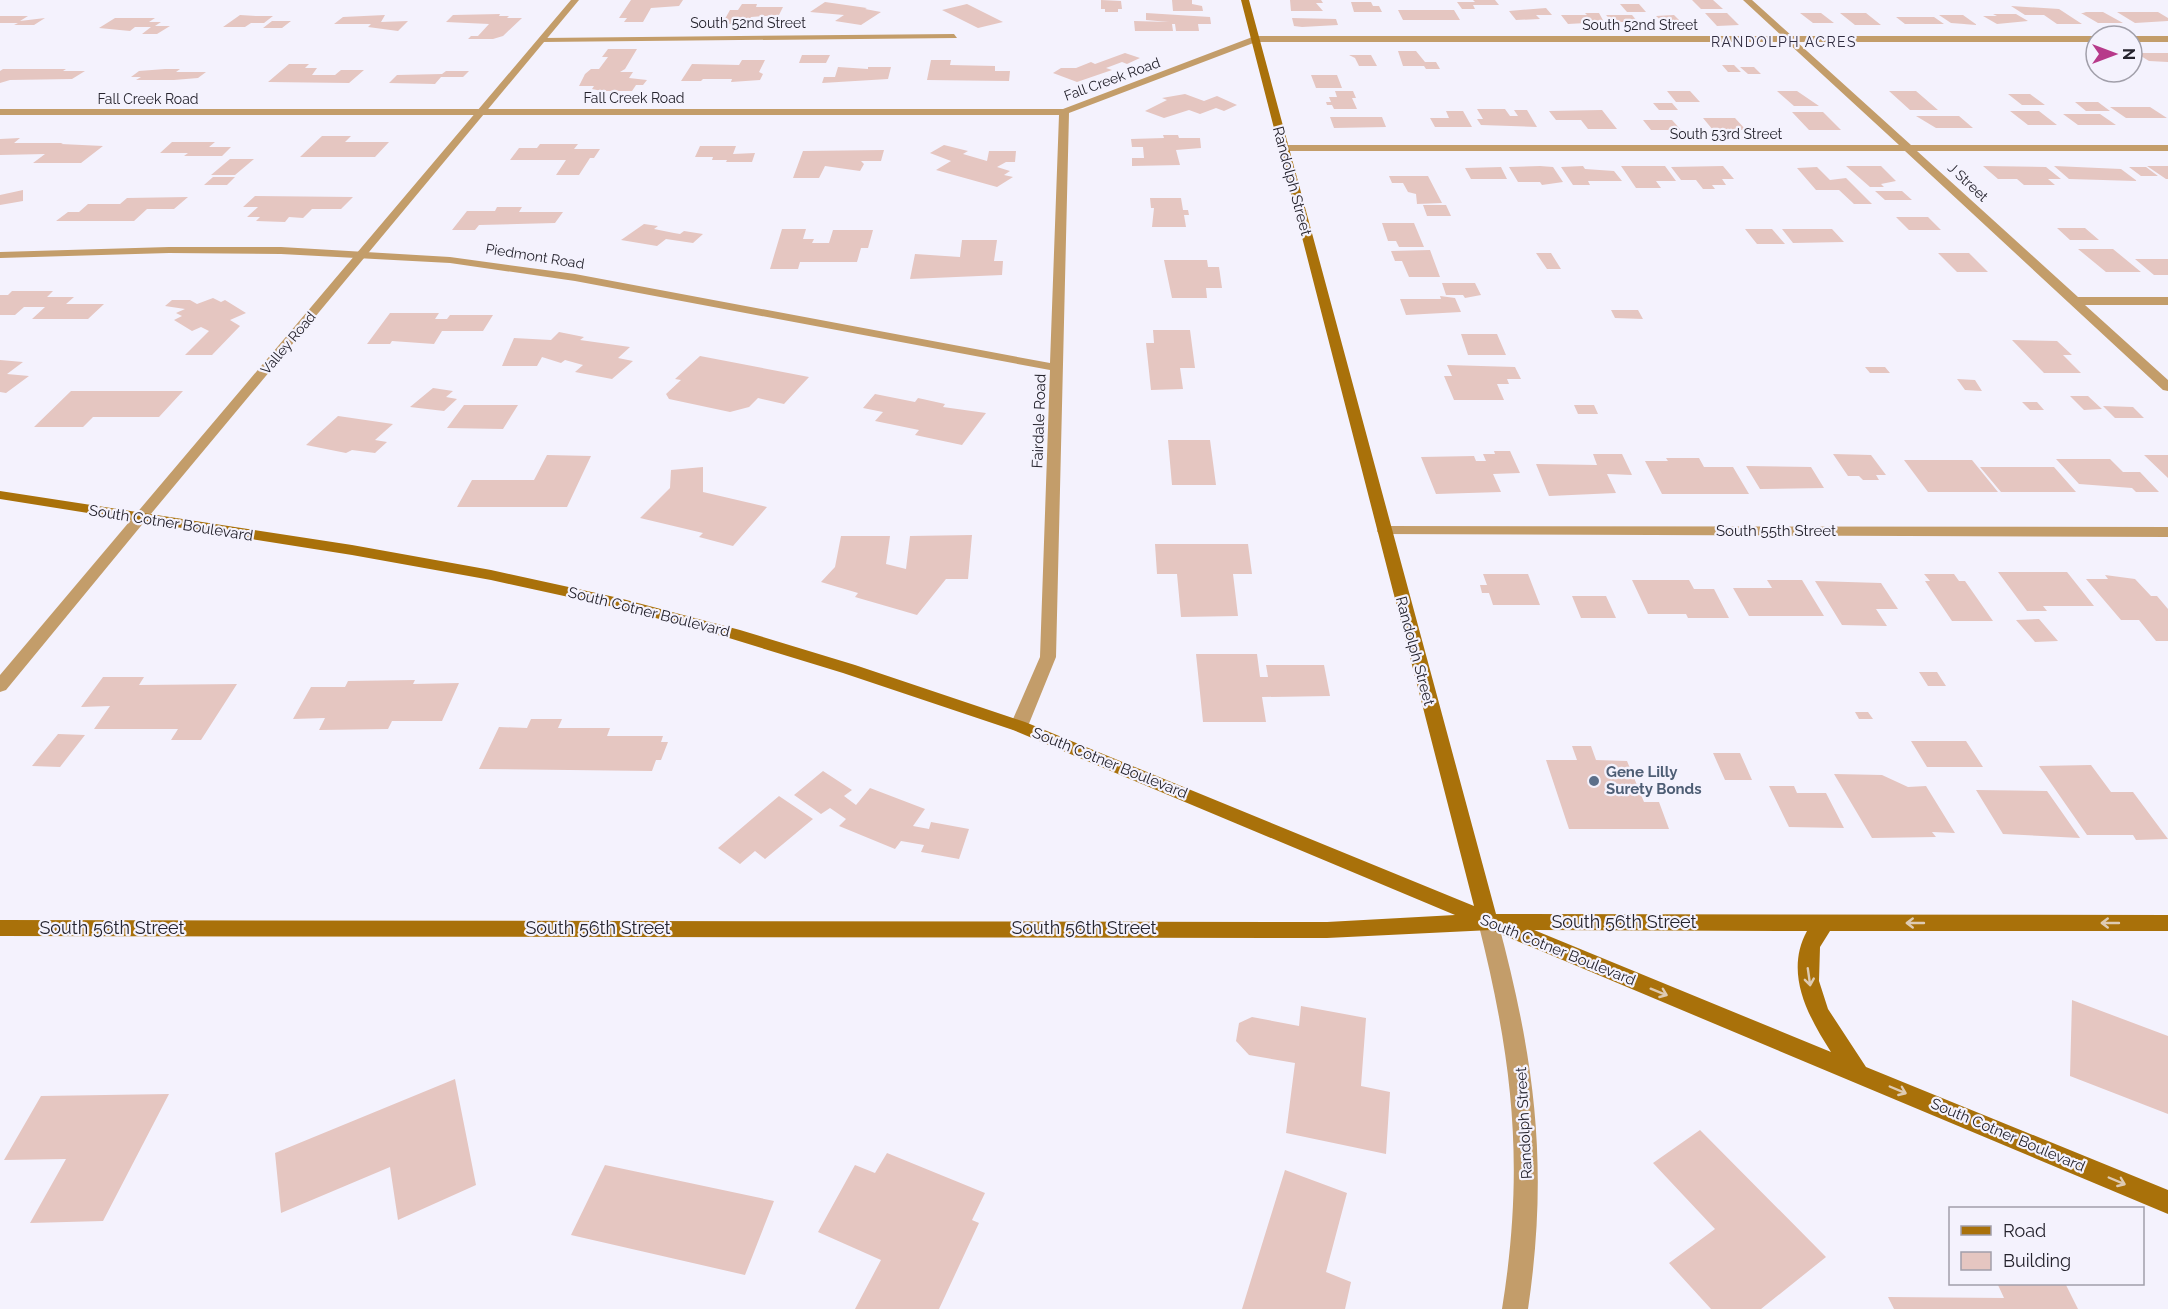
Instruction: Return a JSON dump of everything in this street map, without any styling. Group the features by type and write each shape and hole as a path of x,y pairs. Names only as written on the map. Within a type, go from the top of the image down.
{"main road":[{"name":"Randolph Street","path":"1245,0 1488,922"},
{"name":"South Cotner Boulevard","path":"0,495 428,563 572,592 690,620 826,660 1019,726 2168,1202"},
{"name":"South 56th Street","path":"0,928 1116,927 1327,930 1488,922 2168,923"},
{"path":"1824,923 1811,944 1807,961 1811,991 1823,1019 1858,1073"}],"street":[{"name":"Valley Road","path":"0,686 575,0"},
{"name":"J Street","path":"1747,0 2168,387"},
{"name":"South 52nd Street","path":"1255,39 2084,39"},
{"name":"Fall Creek Road","path":"0,112 1064,112 1255,39"},
{"path":"2144,39 2168,39"},
{"name":"Fairdale Road","path":"1019,726 1048,657 1064,112"},
{"name":"South 53rd Street","path":"1284,148 2168,148"},
{"name":"Piedmont Road","path":"0,255 189,248 364,253 479,263 552,274 1057,368"},
{"path":"2074,301 2168,301"},
{"name":"South 55th Street","path":"1384,531 2168,532"},
{"name":"Randolph Street","path":"1488,922 1511,1009 1526,1109 1528,1205 1523,1263 1515,1309"}],"lane":[{"name":"South 52nd Street","path":"542,40 954,36"}],"building":[{"path":"631,0 683,0 679,6 651,8 643,22 624,22 627,18 619,18"},
{"path":"1101,0 1121,1 1122,9 1118,9 1118,12 1105,12 1105,9 1101,9"},
{"path":"1172,0 1192,0 1192,4 1202,6 1203,11 1173,11"},
{"path":"1290,0 1321,0 1323,3 1316,3 1323,11 1291,11"},
{"path":"1473,0 1495,0 1499,5 1473,5 1475,9 1462,9 1457,2 1475,2"},
{"path":"1692,0 1713,0 1723,9 1701,9"},
{"path":"825,2 881,12 861,25 835,21 844,15 810,12"},
{"path":"1351,2 1371,2 1373,6 1379,6 1382,12 1354,12"},
{"path":"742,4 757,4 756,7 783,7 779,15 751,17 747,24 722,24 730,10 738,10"},
{"path":"967,4 1003,22 978,28 942,10"},
{"path":"1620,4 1639,4 1646,12 1627,12"},
{"path":"2011,6 2059,9 2082,24 2057,24 2044,15 2025,15"},
{"path":"1546,8 1552,15 1536,15 1540,19 1516,20 1509,11"},
{"path":"1398,10 1454,10 1460,20 1403,20"},
{"path":"2083,12 2103,12 2123,23 2098,23 2081,13 2086,13"},
{"path":"2117,12 2158,12 2168,18 2168,21 2135,23"},
{"path":"1146,13 1210,17 1211,24 1198,24 1199,31 1176,31 1175,24 1172,24 1173,31 1135,31 1134,21 1169,22 1146,20"},
{"path":"1585,13 1599,13 1604,22 1568,24 1561,15 1587,15"},
{"path":"1705,13 1727,13 1739,25 1717,26"},
{"path":"1800,13 1821,13 1834,23 1813,23"},
{"path":"1840,13 1866,13 1881,25 1855,25"},
{"path":"500,14 499,16 509,16 507,18 522,18 503,36 493,39 468,39 471,36 478,36 489,24 446,22 453,15"},
{"path":"1993,14 2016,14 2028,21 1997,24 1983,16 1997,16"},
{"path":"240,15 273,16 264,23 251,23 245,27 223,27"},
{"path":"385,15 381,22 408,21 398,31 368,27 371,24 334,24 343,17"},
{"path":"1606,15 1632,15 1638,22 1613,22"},
{"path":"1674,15 1682,23 1664,23 1656,16"},
{"path":"1939,15 1963,15 1977,25 1951,23"},
{"path":"0,16 28,16 20,21 45,18 34,25 14,25 18,23 0,23"},
{"path":"1896,17 1934,17 1944,24 1905,24"},
{"path":"115,18 155,18 149,22 161,22 155,26 170,26 157,34 142,34 151,27 135,27 130,31 99,28"},
{"path":"1292,18 1336,19 1338,25 1294,26"},
{"path":"272,21 291,21 282,28 263,28"},
{"path":"608,49 637,49 625,69 620,72 633,72 629,78 647,80 643,85 636,85 632,91 602,91 592,89 594,86 579,86 585,74 591,69 599,69 608,57 602,57"},
{"path":"1398,51 1416,51 1425,62 1436,62 1440,69 1403,66"},
{"path":"1125,53 1140,58 1127,64 1122,62 1106,68 1112,70 1077,82 1053,73 1061,68 1076,68 1091,62 1095,64"},
{"path":"2144,53 2168,53 2168,62 2149,61 2144,58"},
{"path":"802,55 830,55 826,63 799,63"},
{"path":"1349,55 1371,55 1377,66 1359,66 1355,58"},
{"path":"742,60 765,60 759,72 763,74 760,80 681,81 692,64 739,65"},
{"path":"931,60 951,60 950,65 995,66 995,71 1010,71 1009,81 927,80"},
{"path":"289,64 309,64 305,68 317,68 312,75 335,75 341,70 364,70 349,83 268,82"},
{"path":"1722,65 1734,65 1741,72 1728,72"},
{"path":"838,67 868,69 868,67 891,67 888,79 822,83 824,77 835,77"},
{"path":"1740,67 1754,67 1761,74 1748,74"},
{"path":"3,69 85,71 72,79 10,80 0,83 0,71"},
{"path":"180,69 176,72 206,72 198,78 174,80 136,80 141,77 131,77 139,71"},
{"path":"446,71 469,71 463,77 441,77 435,84 389,83 397,75 442,74"},
{"path":"1311,75 1337,75 1342,88 1316,88"},
{"path":"1335,91 1353,91 1356,98 1352,98 1357,109 1334,109 1332,105 1327,105 1326,102 1331,102 1329,97 1337,97"},
{"path":"1667,91 1690,91 1700,102 1676,102"},
{"path":"1777,91 1797,91 1819,106 1794,106"},
{"path":"1889,91 1916,91 1938,110 1910,110"},
{"path":"1185,94 1204,101 1217,96 1237,105 1224,111 1216,108 1200,114 1189,110 1164,118 1145,111 1167,100 1162,98"},
{"path":"2008,94 2030,94 2045,105 2022,105"},
{"path":"2075,102 2098,102 2110,111 2086,111"},
{"path":"1653,103 1672,103 1678,110 1659,110"},
{"path":"2110,107 2150,107 2167,118 2126,118"},
{"path":"1477,109 1505,109 1510,116 1518,116 1514,110 1527,110 1537,127 1481,125 1477,119 1483,119"},
{"path":"1602,110 1617,129 1588,129 1581,120 1556,120 1549,111"},
{"path":"1446,111 1463,111 1472,127 1435,127 1430,118 1449,118"},
{"path":"2010,111 2039,111 2057,125 2028,125"},
{"path":"1792,112 1823,112 1841,130 1809,130"},
{"path":"2063,114 2100,114 2116,125 2078,125"},
{"path":"1916,116 1959,116 1973,128 1936,128"},
{"path":"1330,117 1382,117 1386,127 1334,128"},
{"path":"1703,118 1735,118 1746,130 1713,130"},
{"path":"1643,120 1672,120 1681,130 1651,130"},
{"path":"1163,135 1200,138 1201,148 1176,150 1180,165 1132,166 1132,158 1144,158 1143,147 1132,147 1131,139 1164,138"},
{"path":"322,136 351,136 345,142 389,142 375,157 300,157"},
{"path":"20,138 14,143 103,146 81,163 33,163 45,154 0,155 0,139"},
{"path":"172,142 215,142 209,147 231,147 222,156 184,156 188,153 160,153"},
{"path":"540,144 578,144 574,149 600,149 594,158 590,158 579,175 556,175 566,160 510,160 519,148 537,148"},
{"path":"944,145 968,151 963,154 987,161 989,151 1016,151 1015,162 1006,162 997,167 1010,171 1004,175 1013,177 997,187 936,170 951,161 930,153"},
{"path":"700,146 736,146 733,154 755,153 752,162 726,162 727,160 712,160 713,157 695,157"},
{"path":"884,150 881,161 861,161 864,164 860,171 825,166 819,178 793,178 803,151"},
{"path":"230,159 254,159 235,175 211,175"},
{"path":"1583,166 1585,169 1614,171 1622,181 1588,181 1590,185 1573,185 1561,167"},
{"path":"1621,166 1665,166 1676,181 1656,181 1661,188 1636,188"},
{"path":"1723,166 1734,179 1722,179 1726,185 1712,185 1715,189 1703,189 1696,180 1681,180 1671,167"},
{"path":"1846,166 1881,166 1896,181 1881,184 1884,187 1870,187"},
{"path":"1983,166 2046,167 2061,179 2048,179 2055,185 2024,185 2017,179 1998,179"},
{"path":"2054,166 2121,169 2137,181 2069,179"},
{"path":"2147,166 2168,166 2168,179 2166,179"},
{"path":"1501,167 1507,179 1471,179 1465,168"},
{"path":"1509,167 1553,167 1563,182 1542,185 1540,182 1518,182"},
{"path":"1817,167 1830,180 1846,178 1872,204 1854,204 1839,190 1816,190 1797,168"},
{"path":"2129,167 2146,167 2158,176 2141,176"},
{"path":"1389,176 1428,176 1442,203 1417,204 1416,194 1408,192 1403,183 1392,183"},
{"path":"213,177 235,177 227,185 204,185"},
{"path":"23,190 23,201 0,205 0,195"},
{"path":"1875,191 1902,191 1912,200 1885,200"},
{"path":"255,196 353,197 341,209 312,209 303,218 289,217 285,222 256,221 260,217 247,217 258,207 243,207"},
{"path":"188,197 174,209 147,209 134,221 56,221 68,212 79,212 88,204 120,204 127,198"},
{"path":"1150,198 1181,198 1183,210 1188,210 1189,215 1184,215 1186,227 1152,227 1154,208 1151,208"},
{"path":"1423,205 1446,205 1451,216 1427,216"},
{"path":"497,207 522,207 519,212 563,212 555,223 479,225 475,230 452,230 467,211 495,211"},
{"path":"1896,217 1928,217 1941,230 1909,230"},
{"path":"1382,223 1414,223 1424,247 1399,247 1396,241 1388,241"},
{"path":"644,224 658,226 654,229 674,233 680,234 684,231 703,234 693,243 666,239 657,246 621,240"},
{"path":"2057,228 2085,228 2099,240 2070,240"},
{"path":"782,229 806,229 803,239 814,239 812,243 829,243 833,230 873,230 868,248 861,248 857,262 800,262 798,269 770,269"},
{"path":"1745,229 1772,229 1785,244 1757,244"},
{"path":"1782,229 1832,229 1844,242 1793,243"},
{"path":"962,240 997,240 994,261 1003,261 1002,275 910,279 915,254 960,257"},
{"path":"2078,249 2113,249 2141,272 2106,272"},
{"path":"1430,250 1440,277 1409,277 1402,261 1395,261 1391,251"},
{"path":"1536,253 1551,253 1561,269 1547,269"},
{"path":"1938,253 1969,253 1988,272 1957,272"},
{"path":"2135,259 2168,259 2168,275 2154,275"},
{"path":"1164,260 1207,260 1208,267 1219,267 1222,288 1206,288 1207,298 1172,298"},
{"path":"1442,283 1475,283 1481,295 1465,298 1463,295 1446,295"},
{"path":"12,291 53,291 47,297 74,297 66,304 104,304 88,319 32,319 45,307 24,307 15,315 0,315 0,295 8,295"},
{"path":"1440,296 1455,298 1461,312 1406,315 1400,299 1441,299"},
{"path":"213,298 221,302 225,300 246,313 230,320 240,326 212,355 185,355 209,331 201,327 192,331 174,320 182,316 176,313 185,309 165,306 172,300 190,300 197,304"},
{"path":"1611,310 1638,310 1643,319 1615,318"},
{"path":"390,313 439,313 435,319 447,319 450,315 493,315 483,331 442,331 434,344 392,341 390,344 367,344"},
{"path":"1153,330 1190,330 1195,368 1180,368 1183,389 1151,390 1146,343 1154,343"},
{"path":"559,332 584,337 580,340 630,347 618,358 633,361 612,379 575,372 583,365 565,360 561,363 542,357 537,366 502,366 514,338 551,340"},
{"path":"1461,334 1497,334 1506,355 1468,355"},
{"path":"2012,340 2057,341 2072,355 2063,355 2081,373 2044,373"},
{"path":"700,356 809,377 784,404 758,398 749,407 730,412 669,399 666,394 681,380 675,379"},
{"path":"0,360 23,362 7,374 29,376 6,393 0,392"},
{"path":"1447,365 1515,367 1521,379 1507,379 1509,384 1497,384 1504,400 1454,400 1444,376 1452,376"},
{"path":"1865,367 1885,367 1890,373 1870,373"},
{"path":"1957,379 1975,380 1982,391 1965,390"},
{"path":"433,388 453,391 446,397 457,399 444,411 410,407"},
{"path":"71,391 183,391 159,417 93,417 83,427 34,427"},
{"path":"875,394 915,402 918,398 945,404 943,407 986,413 962,445 915,435 919,430 875,421 883,412 863,408"},
{"path":"2070,396 2088,396 2102,409 2084,410"},
{"path":"2022,402 2037,402 2044,410 2030,410"},
{"path":"464,405 518,405 503,429 447,428"},
{"path":"1574,405 1594,405 1598,414 1578,414"},
{"path":"2103,406 2133,407 2144,418 2115,418"},
{"path":"338,416 393,424 375,440 387,442 375,453 352,450 346,453 306,445"},
{"path":"1168,440 1210,440 1216,485 1172,485"},
{"path":"1494,451 1510,451 1520,473 1493,474 1501,492 1436,494 1421,457 1474,456 1476,461 1486,461 1483,454 1495,454"},
{"path":"1593,454 1622,454 1632,475 1607,474 1616,493 1549,496 1536,464 1597,465"},
{"path":"1833,454 1871,455 1886,475 1876,475 1879,480 1863,480 1859,476 1848,476"},
{"path":"547,455 591,456 567,507 457,507 472,480 534,480"},
{"path":"2144,455 2168,455 2168,478"},
{"path":"1666,458 1699,458 1704,467 1733,467 1749,494 1662,494 1645,461 1668,461"},
{"path":"2056,459 2110,459 2123,472 2140,472 2159,492 2136,492 2132,488 2079,484"},
{"path":"1904,460 1972,460 1998,492 1928,492"},
{"path":"1746,466 1811,467 1824,488 1760,489"},
{"path":"703,467 703,492 767,507 733,546 699,537 703,533 640,518 670,488 671,470"},
{"path":"1980,467 2054,467 2076,492 2001,492"},
{"path":"972,535 968,579 946,579 917,615 855,597 858,593 821,582 835,567 841,536 890,536 886,564 906,569 910,536"},
{"path":"1155,544 1248,544 1252,574 1233,574 1238,616 1181,617 1177,574 1157,574"},
{"path":"1998,572 2067,572 2094,606 2043,606 2047,611 2027,611"},
{"path":"1483,574 1528,574 1540,605 1493,605 1489,593 1482,593 1480,585 1487,585"},
{"path":"1924,574 1954,574 1959,581 1965,581 1993,621 1952,621 1925,581 1930,581"},
{"path":"2105,575 2135,579 2151,596 2157,596 2168,609 2168,641 2156,641 2139,620 2121,620 2086,579 2108,579"},
{"path":"1632,580 1689,580 1694,589 1714,589 1729,618 1688,618 1686,614 1648,614"},
{"path":"1767,580 1802,580 1824,616 1749,616 1733,588 1772,588"},
{"path":"1815,581 1881,583 1898,609 1876,609 1887,626 1842,625"},
{"path":"1572,596 1606,596 1616,618 1581,618"},
{"path":"2039,619 2058,641 2035,642 2016,620"},
{"path":"1196,654 1257,654 1260,677 1268,677 1266,665 1324,665 1330,696 1262,697 1266,722 1203,722"},
{"path":"1919,672 1937,672 1946,686 1928,686"},
{"path":"103,677 144,677 139,685 237,684 201,740 171,740 178,729 94,729 110,706 81,707"},
{"path":"415,680 413,684 459,683 442,721 392,721 388,729 319,730 325,718 293,719 311,687 345,687 348,681"},
{"path":"1855,712 1868,712 1873,719 1859,719"},
{"path":"531,719 562,719 558,728 610,728 607,736 663,736 661,742 668,742 661,760 656,760 652,771 479,769 499,727 527,728"},
{"path":"58,734 85,735 60,767 32,766"},
{"path":"1911,741 1966,741 1983,767 1927,767"},
{"name":"Gene Lilly Surety Bonds","path":"1572,746 1591,746 1596,760 1627,761 1644,802 1659,802 1669,829 1569,829 1546,760 1577,760"},
{"path":"1713,753 1740,753 1752,780 1725,780"},
{"path":"2091,765 2111,792 2133,792 2168,839 2136,840 2133,835 2087,835 2039,766"},
{"path":"823,771 852,790 844,796 856,805 870,788 925,809 913,826 929,829 931,822 969,829 959,859 921,852 924,845 901,841 895,849 839,826 846,819 830,808 821,814 794,795"},
{"path":"1834,774 1882,775 1908,787 1926,786 1955,833 1932,832 1936,837 1872,838"},
{"path":"1769,786 1794,786 1797,793 1826,793 1844,828 1789,827"},
{"path":"1976,790 2047,791 2080,838 2003,834"},
{"path":"779,796 813,819 765,859 755,851 740,864 718,848"},
{"path":"2072,1000 2168,1036 2168,1114 2070,1076"},
{"path":"1301,1006 1366,1018 1361,1086 1390,1092 1386,1154 1286,1133 1295,1063 1249,1055 1236,1041 1239,1023 1252,1017 1299,1026"},
{"path":"455,1079 476,1185 398,1220 390,1167 281,1213 275,1153"},
{"path":"169,1094 103,1221 30,1223 66,1159 4,1160 41,1096"},
{"path":"1700,1130 1826,1257 1761,1309 1711,1309 1669,1263 1715,1229 1653,1163"},
{"path":"887,1153 985,1193 972,1220 979,1223 939,1309 855,1309 881,1260 818,1232 855,1165 875,1173"},
{"path":"605,1165 774,1201 745,1275 571,1235"},
{"path":"1285,1170 1347,1193 1326,1272 1351,1282 1345,1309 1242,1309"},
{"path":"1998,1285 2066,1285 2078,1309 1894,1309 1888,1297 2004,1298"}],"place":[{"name":"Gene Lilly Surety Bonds","path":"1594,781"}],"district":[{"name":"RANDOLPH ACRES","path":"1784,42"}]}
